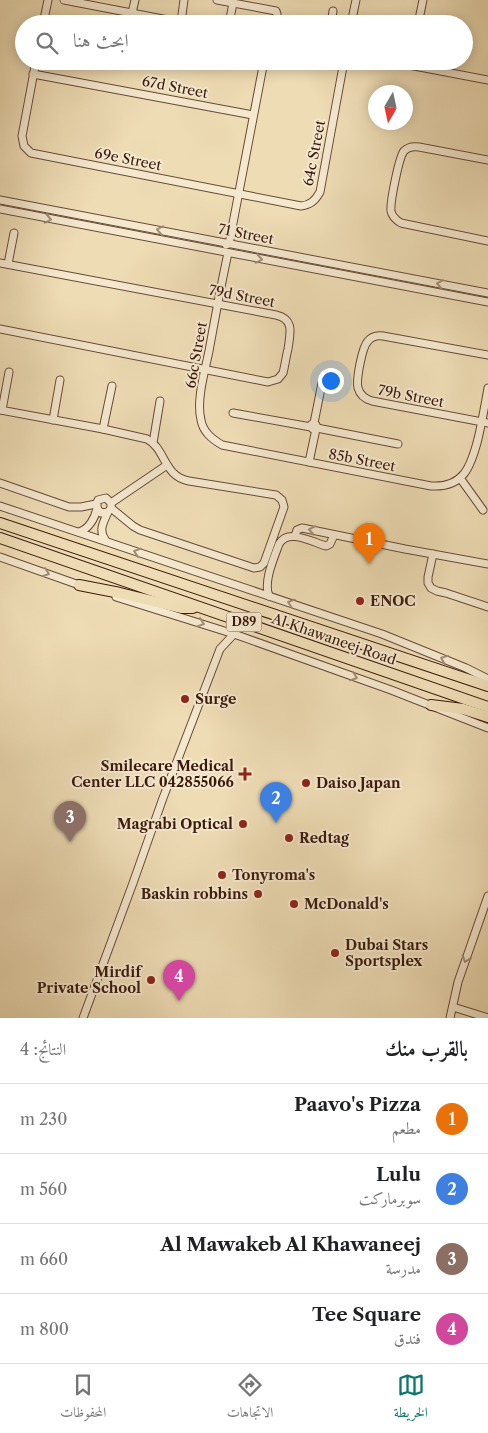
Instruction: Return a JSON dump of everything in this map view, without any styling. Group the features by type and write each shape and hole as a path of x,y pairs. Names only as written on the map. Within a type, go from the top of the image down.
{"highway":[{"name":"Al Khawaneej Road","path":"0,523 488,686"},
{"name":"Al Khawaneej Road","path":"0,538 488,707"},
{"path":"79,585 181,608 198,607"},
{"path":"431,705 463,709 488,717"}],"street":[{"path":"45,15 48,0"},
{"path":"64,0 142,15"},
{"path":"132,13 134,0"},
{"path":"180,15 183,0"},
{"path":"217,0 276,11 277,15"},
{"path":"353,15 356,0"},
{"path":"420,15 423,0"},
{"path":"231,15 233,3"},
{"path":"332,15 333,11"},
{"path":"33,74 34,70"},
{"path":"188,245 190,241 222,246 229,244 262,70"},
{"name":"64c Street","path":"239,194 300,206 310,203 317,197 321,188 342,70"},
{"path":"443,70 488,80"},
{"name":"67d Street","path":"33,74 254,115"},
{"name":"69e Street","path":"33,74 22,136 22,141 27,150 36,154 239,194"},
{"path":"488,160 419,146 409,148 404,151 400,160 391,210 395,219 401,223 488,241"},
{"name":"71 Street","path":"0,200 488,293"},
{"name":"71 Street","path":"0,209 488,302"},
{"path":"4,263 14,233"},
{"name":"66c Street","path":"228,253 205,369 200,418 203,427 214,441 231,448"},
{"name":"79d Street","path":"0,329 268,382 278,379 284,370 290,330 290,326 285,318 276,315 4,263"},
{"name":"79b Street","path":"485,422 372,402 362,396 358,389 357,381 364,346 375,336 488,355"},
{"path":"9,372 1,410 104,429 145,439 153,443 174,474 182,480 273,495 280,498 283,502 283,510 262,565 257,568 140,530 108,509"},
{"path":"53,420 60,380"},
{"path":"307,462 322,383"},
{"path":"104,429 112,386"},
{"path":"483,510 460,478 468,470 485,422 488,388"},
{"path":"153,443 160,401"},
{"path":"233,413 398,444"},
{"name":"85b Street","path":"231,448 431,486 443,486 460,478"},
{"path":"96,506 99,512 108,509 167,465"},
{"path":"0,483 69,507 96,506"},
{"path":"79,532 88,527 98,500 108,499 108,509 101,521 102,534 106,541"},
{"path":"0,506 382,634 466,668 488,679"},
{"path":"295,536 300,528 488,564"},
{"path":"270,596 267,582 279,544 285,537 295,536 326,546 330,544 334,535"},
{"path":"433,554 428,577 430,585 437,591 488,607"},
{"path":"0,557 79,585 234,634 431,705 488,728"},
{"path":"82,1018 220,649 221,630"},
{"path":"220,649 234,634"},
{"path":"450,1018 458,982 488,896"},
{"path":"453,1006 488,1018"}],"place":[{"name":"Paavo's Pizza","path":"369,564"},
{"name":"ENOC","path":"360,601"},
{"name":"Surge","path":"185,699"},
{"name":"Smilecare Medical Center LLC 042855066","path":"245,774"},
{"name":"Daiso Japan","path":"306,783"},
{"name":"Lulu","path":"276,823"},
{"name":"Magrabi Optical","path":"243,824"},
{"name":"Redtag","path":"289,838"},
{"name":"Al Mawakeb Al Khawaneej","path":"70,842"},
{"name":"Tonyroma's","path":"222,875"},
{"name":"Baskin robbins","path":"258,894"},
{"name":"McDonald's","path":"294,904"},
{"name":"Dubai Stars Sportsplex","path":"335,953"},
{"name":"Mirdif Private School","path":"151,980"},
{"name":"Tee Square","path":"179,1001"}]}
